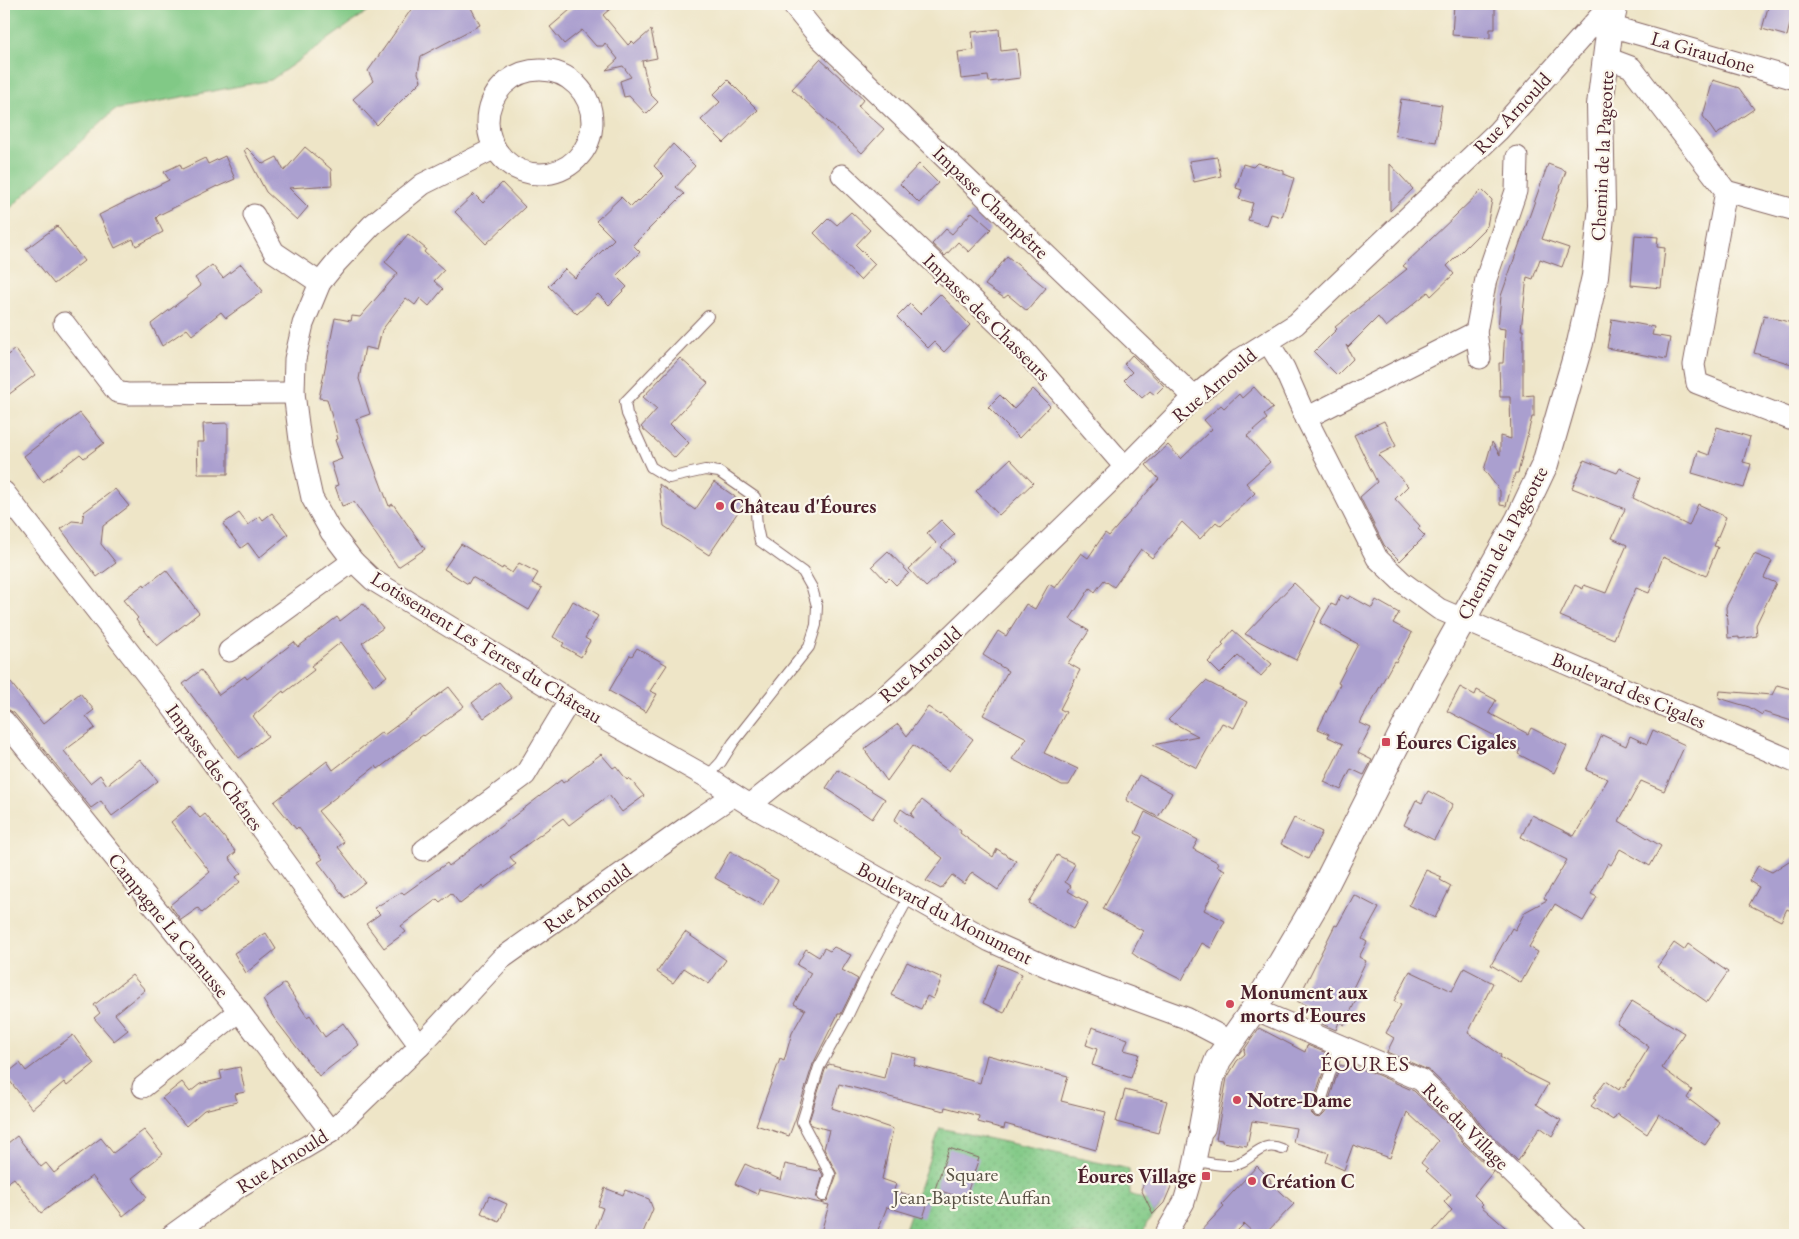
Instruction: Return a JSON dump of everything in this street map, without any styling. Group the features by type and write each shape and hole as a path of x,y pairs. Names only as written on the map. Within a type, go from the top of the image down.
{"street":[{"name":"Impasse Champêtre","path":"792,4 818,37 1194,397"},
{"name":"Rue Arnould","path":"172,1235 240,1186 331,1132 420,1046 501,959 689,825 742,800 888,695 1125,467 1194,397 1239,360 1296,324 1498,131 1612,11"},
{"name":"Chemin de la Pageotte","path":"1202,1127 1213,1072 1218,1060 1254,1009 1317,902 1462,619 1519,519 1544,464 1580,343 1595,276 1602,206 1600,104 1612,11"},
{"name":"La Giraudone","path":"1612,11 1795,79"},
{"path":"1607,58 1631,67 1726,191 1795,210"},
{"path":"540,69 558,72 574,81 585,95 591,112 592,130 585,147 574,161 558,171 540,174 522,171 507,162 495,148 489,131 489,113 495,96 506,82 522,72 540,69"},
{"name":"Lotissement Les Terres du Château","path":"495,148 423,184 372,226 337,262 320,283 303,324 295,359 294,393 300,448 312,498 331,532 353,561 373,580 570,700 707,777 742,800"},
{"path":"1480,358 1476,332 1486,279 1516,191 1517,157"},
{"name":"Impasse des Chasseurs","path":"842,174 1015,340 1125,467"},
{"path":"1726,191 1694,365 1697,382 1795,421"},
{"path":"254,215 274,252 320,283"},
{"path":"64,323 117,392 128,394 294,393"},
{"path":"1306,418 1476,332"},
{"name":"Boulevard des Cigales","path":"1268,342 1284,368 1306,418 1377,558 1402,582 1440,609 1795,762"},
{"name":"Impasse des Chênes","path":"4,492 172,707 420,1046"},
{"path":"229,651 353,561"},
{"path":"424,850 525,775 570,700"},
{"name":"Campagne La Camusse","path":"4,721 239,1011 331,1132"},
{"name":"Boulevard du Monument","path":"742,800 990,941 1057,971 1186,1018 1230,1041"},
{"name":"Rue du Village","path":"1254,1009 1421,1080 1463,1121 1471,1133 1576,1235"},
{"path":"143,1087 239,1011"},
{"path":"1165,1235 1184,1202 1196,1161 1202,1127"}],"lane":[{"path":"707,777 721,762 733,743 809,647 816,625 817,606 812,588 803,572 760,541 757,527 756,497 719,472 705,470 669,478 651,467 627,414 625,402 708,316"},
{"path":"823,1196 830,1174 802,1122 819,1067 910,895"},
{"path":"1318,1111 1339,1045"},
{"path":"1196,1161 1232,1165 1247,1159 1264,1147 1275,1146 1282,1149"}],"green space":[{"path":"4,4 378,4 271,80 114,110 4,214"},
{"name":"Square Jean-Baptiste Auffan","path":"940,1128 1129,1169 1130,1194 1161,1206 1147,1223 1142,1235 903,1235"}],"building":[{"path":"415,4 469,4 480,25 421,56 418,73 421,81 377,125 353,99 373,81 368,71"},
{"path":"577,4 616,4 603,15 628,45 632,41 635,44 651,30 657,58 642,61 650,94 658,102 646,114 629,96 624,97 620,81 631,77 623,66 606,70 618,59 605,43 603,46 596,46 582,30 564,44 550,27"},
{"path":"1454,4 1495,4 1495,29 1490,29 1490,38 1452,35"},
{"path":"1769,4 1795,4 1787,36 1762,29"},
{"path":"999,29 1001,51 1017,49 1020,78 989,82 988,76 961,79 958,52 974,50 972,32"},
{"path":"820,59 864,99 858,106 884,129 862,153 792,89"},
{"path":"728,80 758,110 724,143 701,120 720,102 713,95"},
{"path":"1713,80 1739,88 1754,109 1716,135 1703,116"},
{"path":"1401,99 1442,105 1436,142 1395,135"},
{"path":"673,144 695,166 676,187 684,194 633,245 640,252 616,276 627,287 609,305 598,294 577,314 548,286 565,269 575,278 614,239 596,221 621,197 631,207 664,176 654,166"},
{"path":"305,147 331,169 332,185 289,188 308,207 297,220 266,192 244,150 247,148 263,164 277,157 284,171"},
{"path":"225,156 235,179 159,215 156,218 163,232 136,246 133,239 115,248 99,215 169,180 164,172 180,164 182,169 205,158 208,164"},
{"path":"1217,157 1221,176 1194,182 1189,161"},
{"path":"1257,163 1284,171 1284,174 1294,178 1282,217 1271,214 1267,226 1248,220 1253,203 1239,199 1242,190 1236,188 1243,164 1253,167"},
{"path":"919,164 938,183 919,203 900,184"},
{"path":"1390,164 1413,189 1390,211"},
{"path":"1548,164 1566,171 1542,239 1569,248 1562,267 1540,259 1533,279 1527,277 1521,330 1523,330 1523,396 1534,395 1534,417 1532,417 1518,473 1515,473 1506,506 1500,505 1500,491 1484,470 1492,442 1500,455 1500,436 1511,439 1510,397 1500,397 1499,363 1503,363 1505,329 1498,328 1501,296"},
{"path":"502,183 525,207 486,244 455,212 474,194 483,203"},
{"path":"1482,190 1492,200 1487,226 1447,266 1454,274 1431,296 1428,292 1386,327 1378,317 1348,347 1346,345 1353,359 1337,375 1314,352 1337,329 1335,327 1407,269 1403,266"},
{"path":"851,212 870,230 856,245 875,264 860,280 814,233 829,218 837,225"},
{"path":"972,212 991,229 969,252 958,242 945,256 932,244 946,229 952,234"},
{"path":"57,226 84,261 54,284 26,249"},
{"path":"408,234 426,249 424,252 444,270 434,281 443,289 429,306 420,298 415,305 406,298 382,330 377,350 365,347 359,379 370,414 356,419 389,506 393,504 425,549 398,567 354,502 342,506 335,486 338,485 331,463 342,459 335,440 338,439 327,399 319,398 335,318 351,321 352,316 360,317 398,273 385,262"},
{"path":"1635,235 1658,237 1657,247 1665,248 1661,288 1631,285"},
{"path":"1007,256 1046,288 1027,311 1008,295 1004,298 985,285"},
{"path":"241,264 263,291 226,318 221,312 192,335 187,329 162,346 151,324 201,286 195,278 212,265 223,278"},
{"path":"940,294 970,325 944,352 934,342 928,348 897,317 910,304 920,314"},
{"path":"1764,315 1795,324 1795,365 1754,353"},
{"path":"1612,319 1654,327 1652,335 1670,338 1666,359 1607,348"},
{"path":"15,349 35,375 4,398 4,358"},
{"path":"1132,355 1164,386 1155,395 1150,391 1142,398 1124,380 1132,372 1124,364"},
{"path":"680,358 708,383 670,424 689,443 675,458 641,427 657,409 643,397"},
{"path":"1254,387 1273,408 1264,415 1267,419 1247,436 1270,462 1246,483 1255,493 1221,526 1216,522 1200,539 1182,522 1152,558 1141,549 1114,587 1104,580 1095,592 1090,588 1070,619 1089,631 1068,663 1080,670 1060,709 1066,712 1044,753 1078,769 1069,785 1062,785 1012,759 1027,738 983,715 1008,671 983,655 998,631 1006,636 1026,604 1035,609 1049,584 1055,588 1081,553 1088,558 1105,533 1109,536 1159,479 1146,465 1168,445 1181,459 1212,429 1204,420 1221,405 1224,408 1239,394 1242,398"},
{"path":"1033,389 1050,406 1019,438 988,407 1000,395 1014,409"},
{"path":"80,413 104,443 84,458 80,454 43,482 24,456"},
{"path":"1384,421 1396,446 1378,455 1408,486 1395,499 1420,526 1418,529 1425,536 1400,561 1384,545 1360,497 1377,482 1354,435"},
{"path":"228,423 228,474 198,474 197,442 204,442 203,424"},
{"path":"1717,427 1750,437 1743,462 1751,464 1744,488 1692,473 1698,451 1709,455"},
{"path":"1010,459 1033,483 999,515 976,491"},
{"path":"1584,460 1617,473 1620,468 1641,478 1633,498 1689,526 1698,504 1726,517 1714,546 1718,547 1706,576 1663,557 1649,593 1636,588 1614,639 1560,616 1575,585 1583,589 1584,585 1606,593 1627,545 1612,538 1625,509 1572,488"},
{"path":"714,482 744,503 709,555 664,526 659,484 695,510"},
{"path":"115,489 129,506 103,526 101,544 116,563 97,577 61,529 72,521 82,522 84,512"},
{"path":"239,513 248,525 260,516 263,520 272,513 288,534 259,558 248,543 241,548 223,524"},
{"path":"941,520 955,534 941,547 954,561 926,587 909,569 936,543 927,533"},
{"path":"461,544 512,573 519,563 538,573 532,583 542,588 529,610 472,577 468,584 444,569"},
{"path":"888,551 909,573 896,585 889,578 886,581 872,566"},
{"path":"1754,554 1772,561 1764,578 1776,583 1756,625 1757,636 1739,639 1739,637 1728,638 1726,607"},
{"path":"166,570 199,613 157,646 123,600"},
{"path":"1294,583 1321,608 1296,660 1245,634"},
{"path":"1341,595 1348,599 1350,596 1372,608 1376,600 1399,613 1393,623 1412,633 1396,662 1394,661 1360,723 1371,728 1358,753 1372,760 1364,775 1351,769 1341,790 1324,782 1343,744 1328,737 1329,734 1318,729 1358,644 1320,623 1331,604 1336,606"},
{"path":"573,601 598,616 585,638 590,641 581,657 562,646 564,643 553,637"},
{"path":"363,603 383,628 362,643 387,676 374,686 341,642 311,666 314,670 284,693 283,691 253,716 268,736 239,758 183,684 201,670 219,695 245,676 247,679 294,642 298,647 337,617 340,621"},
{"path":"1233,630 1272,664 1261,676 1238,656 1220,674 1208,662 1224,645 1222,643"},
{"path":"637,648 667,665 650,691 657,694 646,712 609,691 630,655 632,656"},
{"path":"4,674 43,724 80,693 94,710 86,716 95,728 64,751 90,783 100,775 107,785 140,759 158,781 112,816 101,801 91,808 14,713 4,707"},
{"path":"1206,681 1247,702 1234,728 1222,723 1197,768 1153,745 1198,736 1168,720"},
{"path":"499,682 512,698 484,718 472,703"},
{"path":"1777,685 1795,690 1795,722 1763,712 1762,715 1749,707 1719,698 1720,691 1772,695"},
{"path":"449,687 464,706 378,769 376,766 318,811 344,842 338,847 365,882 345,898 318,862 323,859 298,827 296,829 274,802 327,761 333,770 382,732 384,735"},
{"path":"1460,687 1475,695 1477,690 1496,700 1489,713 1528,734 1531,728 1567,746 1554,773 1518,754 1520,749 1447,711"},
{"path":"928,707 941,714 973,739 949,771 913,745 887,781 864,749 898,724 907,736"},
{"path":"1653,730 1685,745 1664,791 1641,781 1619,821 1661,846 1650,866 1620,849 1611,865 1608,863 1591,894 1597,897 1583,921 1555,904 1529,947 1538,952 1521,983 1491,965 1512,928 1515,930 1525,912 1547,900 1544,898 1567,860 1521,837 1532,815 1574,836 1608,779 1586,770 1602,735 1626,746 1630,736 1647,744"},
{"path":"601,754 613,768 616,766 627,780 629,778 644,796 622,812 609,795 569,825 563,818 510,857 516,864 484,888 483,886 460,904 451,893 440,902 437,899 401,926 406,932 384,948 366,924 380,914 374,908 402,892 404,894 447,863 449,866 561,780 563,783"},
{"path":"838,770 885,799 872,819 826,788"},
{"path":"1139,775 1172,793 1158,817 1126,800"},
{"path":"1428,791 1453,804 1434,840 1404,825 1416,800 1422,803"},
{"path":"922,800 961,831 960,833 993,857 997,849 1016,861 998,890 972,872 964,884 952,875 941,889 926,881 943,858 894,821 901,809 914,818 911,814"},
{"path":"190,806 200,818 205,814 236,852 229,858 241,873 236,877 240,882 202,913 198,908 181,920 170,905 210,872 171,822"},
{"path":"1145,812 1198,840 1193,849 1219,863 1217,866 1225,870 1204,910 1225,921 1211,948 1202,943 1182,980 1132,953 1143,931 1103,909 1142,837 1135,833"},
{"path":"1294,818 1322,832 1308,859 1281,844"},
{"path":"730,851 778,880 763,905 715,878"},
{"path":"1057,855 1075,864 1065,882 1071,886 1068,891 1088,903 1073,929 1029,903"},
{"path":"1795,857 1795,913 1787,909 1781,921 1749,905 1759,887 1749,881 1758,866 1772,872"},
{"path":"1426,870 1442,877 1440,880 1451,886 1435,918 1409,905"},
{"path":"1354,895 1379,908 1362,939 1367,942 1359,957 1366,961 1351,992 1358,996 1344,1025 1339,1022 1336,1030 1315,1021 1318,1012 1297,1001 1335,925 1337,926"},
{"path":"685,932 726,960 709,984 684,968 673,983 657,972"},
{"path":"266,933 276,949 246,973 234,953"},
{"path":"1674,943 1684,950 1688,944 1728,972 1707,1002 1657,967"},
{"path":"834,947 851,955 842,970 858,979 813,1064 789,1136 756,1125 780,1059 784,1061 792,1033 805,1010 794,1004 811,973 797,965 806,949 819,957 824,948 830,951"},
{"path":"907,962 942,978 933,999 927,996 921,1009 891,995"},
{"path":"998,964 1022,974 1004,1013 983,1003"},
{"path":"1464,968 1493,983 1468,1033 1501,1055 1500,1057 1548,1084 1536,1104 1561,1120 1552,1136 1540,1127 1518,1161 1430,1071 1387,1052 1394,1038 1386,1033 1401,1005 1394,1001 1410,971 1452,991"},
{"path":"132,975 145,990 115,1014 128,1030 114,1041 94,1018 100,1013 94,1005"},
{"path":"285,983 307,1017 310,1015 325,1037 343,1023 359,1045 319,1076 274,1018 263,1000"},
{"path":"1632,1001 1684,1033 1662,1068 1692,1090 1687,1098 1720,1123 1705,1145 1659,1114 1647,1134 1617,1114 1613,1120 1591,1106 1596,1100 1593,1098 1606,1081 1619,1090 1621,1086 1624,1088 1649,1047 1617,1024"},
{"path":"1092,1027 1128,1039 1124,1050 1139,1054 1131,1078 1092,1065 1097,1049 1086,1045"},
{"path":"1259,1028 1305,1052 1307,1045 1329,1054 1311,1109 1311,1113 1315,1117 1320,1118 1325,1113 1340,1065 1371,1072 1414,1091 1493,1172 1474,1195 1483,1204 1481,1206 1514,1235 1430,1235 1452,1210 1444,1202 1451,1194 1426,1171 1428,1169 1421,1163 1438,1141 1407,1112 1390,1158 1353,1145 1344,1170 1326,1162 1329,1153 1293,1142 1296,1128 1252,1121 1247,1146 1222,1142 1222,1140 1216,1139 1227,1078 1237,1061 1245,1054 1244,1050"},
{"path":"73,1035 94,1064 67,1086 64,1082 32,1109 5,1075 20,1063 26,1071"},
{"path":"890,1052 916,1058 914,1065 980,1083 987,1055 1068,1076 1061,1101 1106,1112 1096,1150 1005,1124 1004,1129 978,1122 979,1116 945,1107 944,1111 839,1084 832,1108 893,1129 882,1179 896,1184 894,1190 928,1202 923,1218 887,1207 876,1235 820,1235 829,1205 759,1189 757,1194 735,1184 745,1164 781,1180 785,1164 818,1171 819,1168 823,1175 816,1198 821,1203 827,1201 837,1174 824,1149 829,1130 811,1125 809,1121 825,1070 829,1064 884,1078"},
{"path":"240,1067 245,1092 235,1094 237,1102 204,1110 186,1126 162,1098 182,1082 190,1092 200,1084 222,1079 220,1071"},
{"path":"1125,1090 1167,1101 1158,1133 1116,1122"},
{"path":"144,1130 163,1154 132,1178 147,1197 123,1216 92,1176 41,1213 14,1178 4,1185 4,1146 17,1136 41,1167 46,1163 54,1173 101,1138 113,1153"},
{"path":"949,1148 979,1158 965,1199 935,1189"},
{"path":"1257,1166 1271,1180 1270,1182 1294,1204 1264,1235 1256,1235 1244,1224 1233,1235 1197,1235 1224,1206 1222,1204"},
{"path":"1149,1174 1173,1182 1164,1203 1153,1214 1141,1189"},
{"path":"605,1188 623,1195 625,1190 649,1199 653,1209 642,1235 604,1235 594,1232 603,1208 598,1206"},
{"path":"489,1196 507,1204 499,1222 481,1213"}],"place":[{"name":"Château d'Éoures","path":"720,506"},
{"name":"Éoures Cigales","path":"1386,742"},
{"name":"Monument aux morts d'Eoures","path":"1230,1004"},
{"name":"Notre-Dame","path":"1237,1100"},
{"name":"Éoures Village","path":"1206,1176"},
{"name":"Création C","path":"1252,1181"}],"district":[{"name":"ÉOURES","path":"1365,1063"}]}
